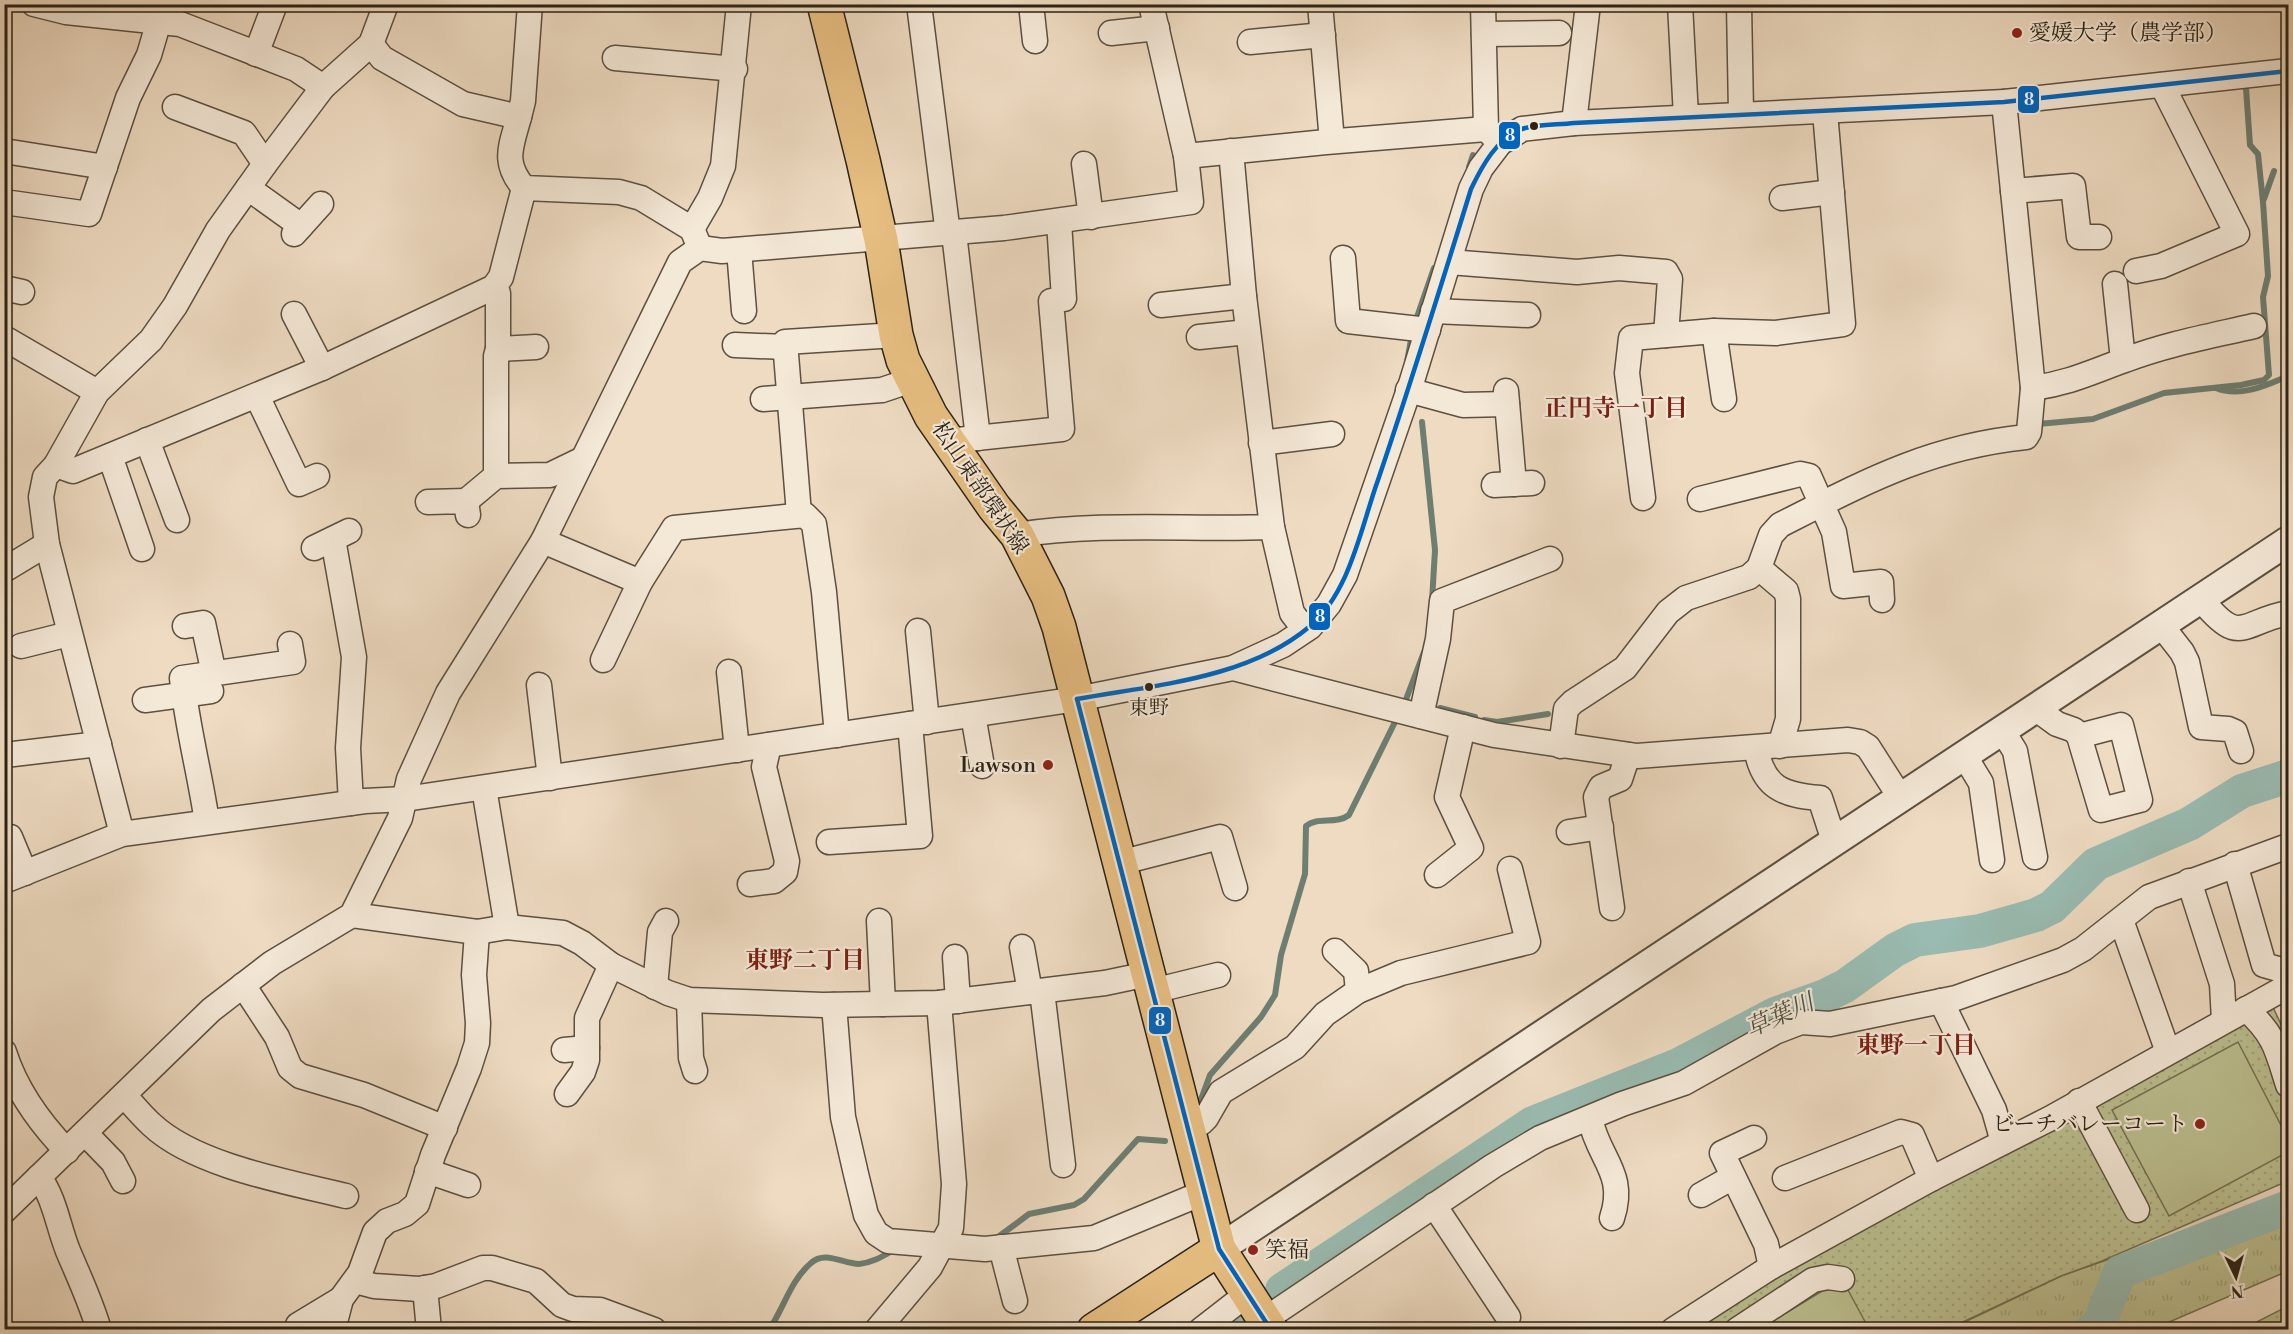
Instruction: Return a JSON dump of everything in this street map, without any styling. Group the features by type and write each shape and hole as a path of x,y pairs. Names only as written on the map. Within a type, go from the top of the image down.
{"main road":[{"name":"松山東部環状線","path":"824,4 880,240 896,335 912,380 963,440 1017,535 1048,596 1059,627 1219,1249 1260,1315"},
{"path":"1094,1329 1219,1249"}],"street":[{"path":"34,4 66,12 162,13 190,27 296,69 323,87"},
{"path":"256,54 275,4"},
{"path":"122,834 47,544 41,497 45,477 56,465 97,392 152,340 175,306 218,230 323,87 371,44 386,4"},
{"path":"530,4 523,101 509,165 513,175 524,188 619,192 641,198 696,238 739,250 880,240 1059,222 1191,202 1186,156 1151,4"},
{"path":"4,1211 211,1010 272,963 352,915 400,818 410,779 448,693 543,541 680,261 696,238 723,166 735,69 739,4"},
{"path":"919,4 951,233 963,440 1062,429 1051,301 1064,299 1059,222"},
{"path":"1031,4 1035,42"},
{"path":"1320,4 1332,141"},
{"path":"4,837 10,837 15,877 122,834 351,803 405,799 484,788 1077,699 1233,668 1283,645 1305,630 1329,604 1345,575 1408,390 1471,189 1493,136 1483,4"},
{"path":"1574,123 1588,4"},
{"path":"1680,4 1686,117"},
{"path":"1739,4 1740,114"},
{"path":"4,202 89,214 128,98 149,55 162,13"},
{"path":"1111,33 1157,28"},
{"path":"1484,34 1559,33"},
{"path":"1250,42 1323,35"},
{"path":"371,44 382,58 463,104 519,117"},
{"path":"615,58 735,69"},
{"path":"1186,156 1332,141 1493,136 1522,129 1574,123 2004,102 2289,71"},
{"path":"2136,271 2161,266 2237,234 2162,85"},
{"path":"1561,746 1566,709 1625,668 1668,612 1686,598 1749,577 1759,568 1771,535 1780,525 1876,476 1942,452 1990,441 2026,437 2030,432 2033,388 2004,102"},
{"path":"174,107 244,133 265,165"},
{"path":"1635,486 1621,401 1631,338 1714,330 1776,333 1843,324 1825,112"},
{"path":"4,151 105,167"},
{"path":"1231,151 1244,296 1272,527 1292,613 1305,630"},
{"path":"1084,164 1091,217"},
{"path":"2013,191 2073,186 2079,237 2099,237"},
{"path":"248,188 298,230 321,204"},
{"path":"56,465 73,471 110,456 322,368 494,287 501,277 524,188"},
{"path":"1782,198 1832,192"},
{"path":"739,250 744,311"},
{"path":"1343,258 1348,321 1528,315"},
{"path":"1449,262 1577,272 1619,268 1666,272 1670,279 1666,335"},
{"path":"428,502 467,509 496,476 498,293 494,287"},
{"path":"1161,305 1244,296"},
{"path":"2123,298 2123,360"},
{"path":"294,314 322,368"},
{"path":"2033,388 2063,384 2123,360 2175,344 2254,326"},
{"path":"1714,330 1724,399"},
{"path":"1199,337 1248,332"},
{"path":"799,514 785,342 896,335"},
{"path":"4,338 97,392"},
{"path":"735,345 786,347"},
{"path":"498,349 536,347"},
{"path":"762,399 882,390 912,380"},
{"path":"1408,390 1463,405 1506,398 1513,484"},
{"path":"256,396 299,484 317,476"},
{"path":"1261,443 1332,434"},
{"path":"147,440 177,520"},
{"path":"110,456 142,549"},
{"path":"496,476 550,475 583,459"},
{"path":"1700,499 1800,474 1809,476 1834,532 1843,586 1881,582 1882,600"},
{"path":"603,660 640,582 674,528 799,514 811,519 814,524 824,592 837,735"},
{"path":"1017,535 1089,526 1218,529 1272,527"},
{"path":"332,539 354,657 348,748 351,803"},
{"path":"543,541 640,582"},
{"path":"1219,1249 2289,541"},
{"path":"4,570 47,544"},
{"path":"1420,716 1438,639 1442,601 1536,557"},
{"path":"1759,568 1785,591 1779,639 1788,719 1758,760 1774,786 1785,793 1820,798 1833,842"},
{"path":"2201,599 2214,615 2230,628 2247,628 2289,613"},
{"path":"185,626 202,623 212,682"},
{"path":"2161,626 2182,652 2187,662 2201,727 2228,729 2235,732 2241,751"},
{"path":"829,842 920,836 918,631"},
{"path":"21,646 69,634"},
{"path":"207,822 182,678 212,682 293,662 290,644"},
{"path":"1233,668 1494,735 1628,755 1674,755 1848,740 1860,742 1868,747 1900,797"},
{"path":"729,672 737,750"},
{"path":"539,685 550,778"},
{"path":"145,700 184,695"},
{"path":"2035,708 2057,724 2074,730 2079,736"},
{"path":"973,715 982,766"},
{"path":"1437,875 1471,848 1448,797 1463,727"},
{"path":"2002,730 2015,751 2036,857"},
{"path":"5,755 99,744"},
{"path":"750,884 774,881 785,872 787,861 764,767 769,745"},
{"path":"1612,908 1596,797 1601,787 1620,779 1628,755"},
{"path":"1964,755 1981,783 1992,860"},
{"path":"484,788 507,927"},
{"path":"1569,832 1601,827"},
{"path":"1119,863 1220,837 1235,888"},
{"path":"1201,1329 1260,1315 1540,1138 1684,1083 1775,1032 1801,1022 1830,1024 1941,1001 1990,988 2063,960 2084,949 2150,897 2188,881 2289,846"},
{"path":"1674,1329 1771,1267 2246,1009 2283,977 2264,964 2235,864"},
{"path":"1188,1127 1201,1123 1206,1118 1221,1092 1295,1047 1325,1014 1358,991 1401,973 1528,942 1510,869"},
{"path":"2188,881 2222,984 2224,1021"},
{"path":"352,915 477,932 507,927 563,933 582,943 611,965 655,987 689,999 834,1005 949,1002 1105,983 1150,983 1218,975"},
{"path":"2121,920 2168,1052"},
{"path":"655,987 660,932 666,921"},
{"path":"879,921 883,1004"},
{"path":"333,1329 375,1232 387,1221 405,1214 417,1204 427,1171 477,1043 478,1023 474,975 477,932"},
{"path":"1022,947 1036,991 1063,1165"},
{"path":"1335,951 1356,971 1358,991"},
{"path":"877,1329 906,1298 944,1245 951,1228 954,1184 949,1002 955,957"},
{"path":"567,1095 583,1072 588,1048 587,1018 611,965"},
{"path":"243,985 277,1037 290,1068 300,1076 364,1095 445,1128"},
{"path":"689,999 691,1058 695,1071"},
{"path":"1941,1001 1994,1110 2003,1142"},
{"path":"834,1005 843,1116 866,1215 876,1233 888,1241 970,1249 1094,1238 1205,1192"},
{"path":"2246,1009 2264,1026 2275,1043 2288,1085"},
{"path":"564,1050 588,1048"},
{"path":"6,1061 44,1128 67,1151"},
{"path":"124,1095 153,1126 173,1141 241,1171 346,1196"},
{"path":"2079,1101 2137,1210"},
{"path":"1590,1118 1600,1150 1616,1180 1617,1202 1612,1218"},
{"path":"1785,1178 1901,1132 1908,1132 1912,1135 1931,1179"},
{"path":"85,1133 113,1162 123,1181"},
{"path":"1754,1138 1722,1154 1766,1244 1771,1267"},
{"path":"427,1171 468,1185"},
{"path":"1701,1195 1733,1177"},
{"path":"39,1178 49,1191 68,1250 85,1288 99,1329"},
{"path":"1434,1205 1509,1308"},
{"path":"1001,1247 1015,1300"},
{"path":"298,1325 348,1290 425,1288 483,1268 492,1268 536,1281 562,1305 573,1309 600,1310 654,1329"},
{"path":"1737,1329 1813,1280 1828,1277 1842,1279"},
{"path":"425,1288 429,1329"}],"green space":[{"path":"2270,1001 2288,1039 2288,1181 2102,1261 2061,1276 1948,1329 1690,1330 1765,1278"},
{"name":"ビーチバレーコート","path":"2238,1042 2288,1139 2288,1152 2169,1216 2112,1110"},
{"path":"2288,1193 2288,1271 2153,1329 1948,1330 2061,1276 2201,1227"},
{"path":"1842,1279 1869,1329 1758,1330"},
{"path":"2288,1306 2288,1329 2243,1329"}],"waterway":[{"path":"2038,424 2093,419 2164,393 2241,385 2264,380 2269,375 2263,297 2268,276 2263,202 2258,154 2250,145 2246,88"},
{"path":"1469,167 1473,155"},
{"path":"2264,199 2274,171"},
{"path":"1416,320 1434,268"},
{"path":"1407,362 1412,334"},
{"path":"2216,388 2234,392 2244,391 2288,376"},
{"path":"1422,422 1435,550 1432,601"},
{"path":"1405,702 1424,652"},
{"path":"1440,708 1475,717"},
{"path":"1484,720 1497,722 1548,714"},
{"path":"1199,1105 1210,1075 1261,1017 1275,995 1281,955 1305,874 1306,826 1316,821 1338,820 1349,815 1397,718"},
{"name":"草葉川","path":"1282,1290 1533,1123 1678,1065 1775,1014 1825,996 1845,986 1895,950 1915,940 1980,931 2036,915 2052,907 2096,864 2189,824 2242,791 2288,776"},
{"path":"998,1237 1029,1214 1074,1205 1084,1199 1138,1139 1165,1141"},
{"path":"2091,1330 2098,1326 2120,1272 2288,1207"},
{"path":"769,1330 792,1286 816,1259 828,1258 859,1264 873,1261 894,1250"},
{"name":"草葉川","path":"1228,1330 1239,1321"}],"transit line":[{"name":"8","path":"1077,699 1168,684 1229,669 1284,644 1309,627 1323,613 1335,596 1352,558 1471,189 1491,154 1513,133 1534,126 1574,123 2004,102 2288,71"},
{"name":"8","path":"1077,699 1219,1249 1271,1330"}],"place":[{"name":"愛媛大学（農学部）","path":"2017,33"},
{"name":"東野","path":"1149,687"},
{"name":"Lawson","path":"1048,765"},
{"name":"ビーチバレーコート","path":"2200,1124"},
{"name":"笑福","path":"1253,1250"}],"district":[{"name":"正円寺一丁目","path":"1616,409"},
{"name":"東野二丁目","path":"805,961"},
{"name":"東野一丁目","path":"1916,1046"}]}
